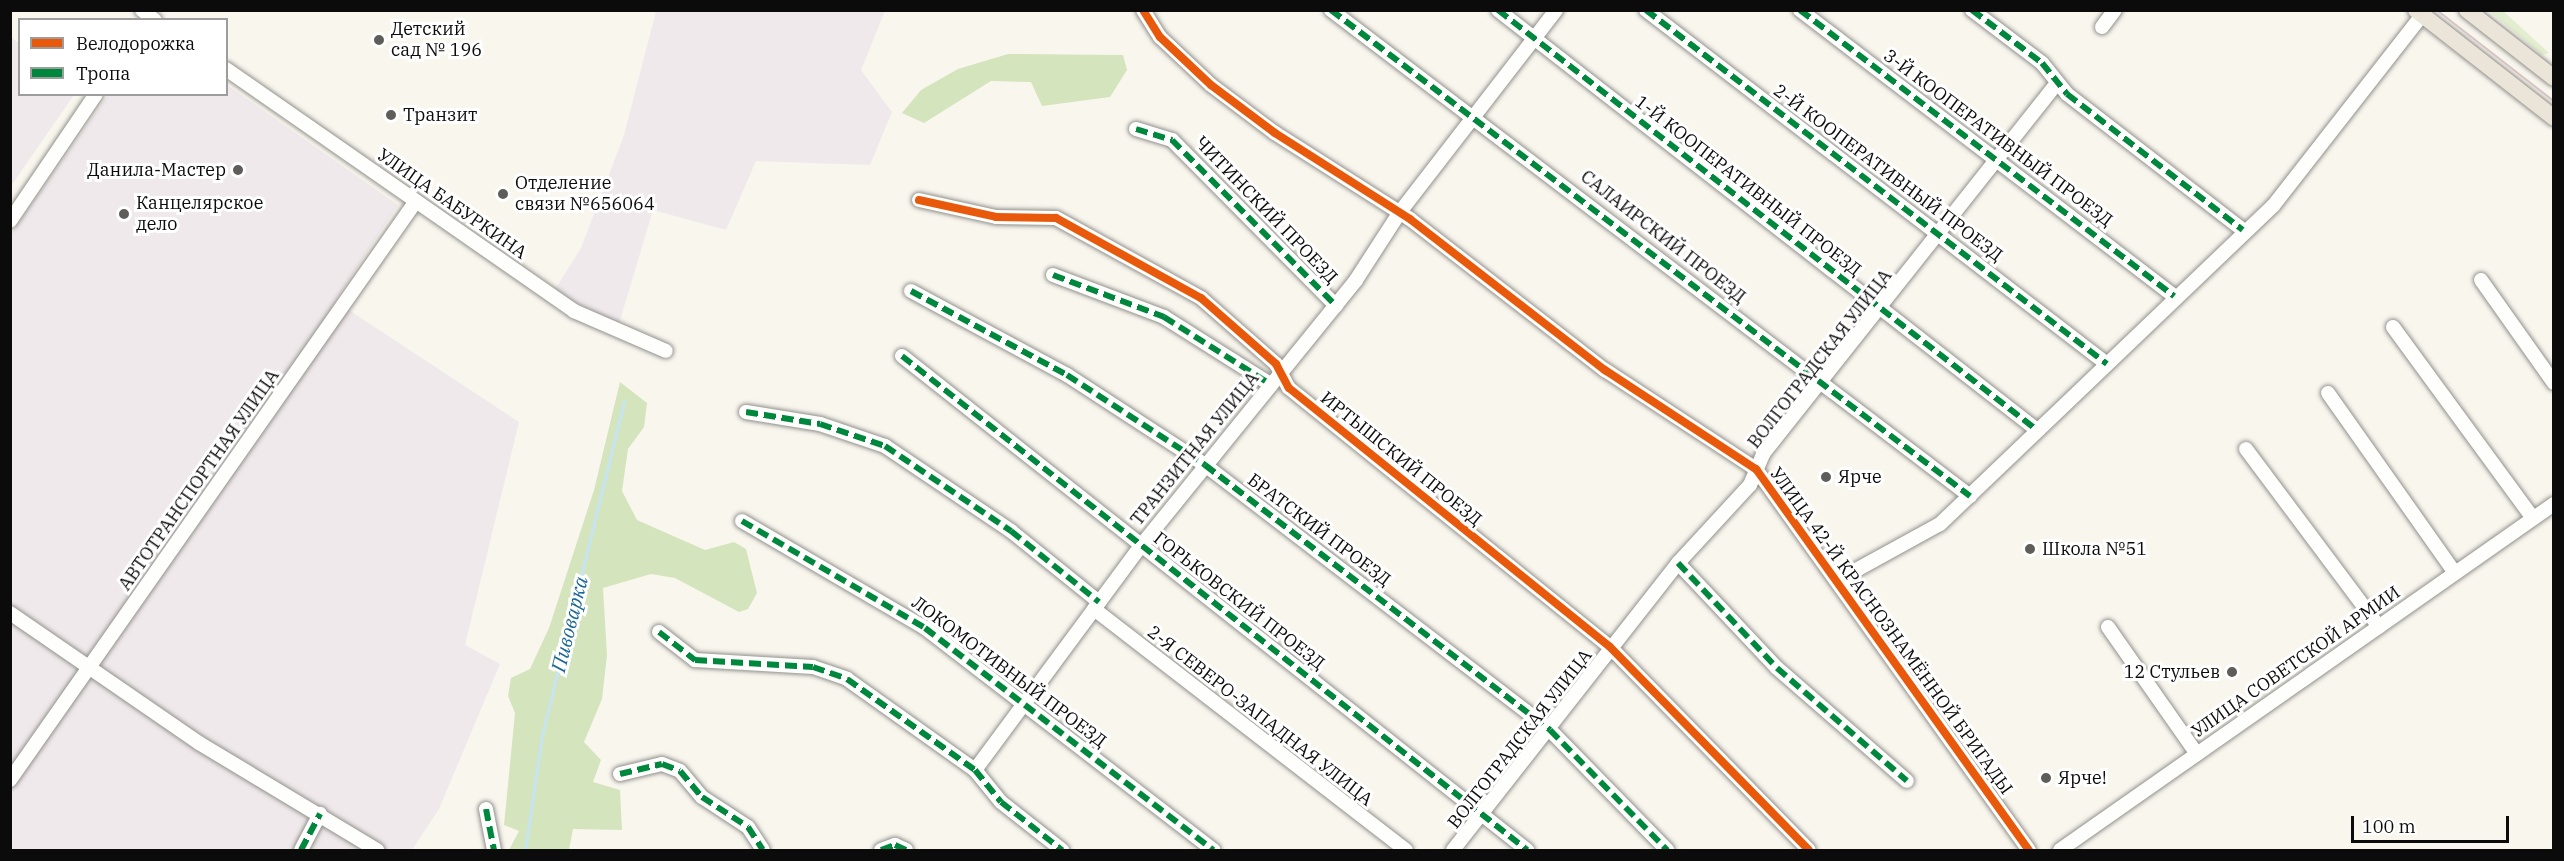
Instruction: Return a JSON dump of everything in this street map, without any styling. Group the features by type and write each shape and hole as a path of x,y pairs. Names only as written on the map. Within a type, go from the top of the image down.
{"main road":[{"path":"2467,10 2550,73"},
{"path":"2419,13 2553,118"}],"street":[{"name":"УЛИЦА 42-Й КРАСНОЗНАМЁННОЙ БРИГАДЫ","path":"1143,10 1160,37 1211,85 1400,212 1605,370 1756,469 1838,580 2029,850"},
{"name":"САЛАИРСКИЙ ПРОЕЗД","path":"1331,10 1474,116 1970,496"},
{"name":"1-Й КООПЕРАТИВНЫЙ ПРОЕЗД","path":"1498,10 1533,40 1879,310 2037,430"},
{"name":"ТРАНЗИТНАЯ УЛИЦА","path":"975,770 1140,547 1274,379 1336,306 1400,212 1556,10"},
{"name":"2-Й КООПЕРАТИВНЫЙ ПРОЕЗД","path":"1646,10 2108,364"},
{"name":"3-Й КООПЕРАТИВНЫЙ ПРОЕЗД","path":"1800,10 2174,296"},
{"path":"1972,10 2043,63 2057,83 2243,231"},
{"path":"2102,27 2115,10"},
{"path":"1838,580 1923,535 1970,496 2108,364 2174,296 2293,182 2419,13"},
{"name":"УЛИЦА БАБУРКИНА","path":"228,70 574,311 666,351"},
{"name":"ВОЛГОГРАДСКАЯ УЛИЦА","path":"1454,850 1482,812 1550,730 1610,647 1678,563 1750,485 1756,469 1821,382 1879,310 1936,233 2057,83"},
{"path":"10,221 95,96"},
{"name":"ЧИТИНСКИЙ ПРОЕЗД","path":"1136,129 1172,140 1336,306"},
{"name":"ИРТЫШСКИЙ ПРОЕЗД","path":"919,200 996,217 1056,218 1201,298 1276,364 1274,379"},
{"name":"АВТОТРАНСПОРТНАЯ УЛИЦА","path":"10,780 416,201"},
{"name":"ИРТЫШСКИЙ ПРОЕЗД","path":"1053,275 1164,317 1274,379 1610,647 1809,850"},
{"path":"2481,279 2553,383"},
{"name":"БРАТСКИЙ ПРОЕЗД","path":"911,291 1067,375 1205,465 1550,730 1667,850"},
{"path":"2393,327 2533,518"},
{"name":"ГОРЬКОВСКИЙ ПРОЕЗД","path":"902,356 1140,547 1482,812 1527,850"},
{"path":"2328,393 2455,573"},
{"name":"2-Я СЕВЕРО-ЗАПАДНАЯ УЛИЦА","path":"746,412 820,424 885,446 1011,531 1096,605 1406,850"},
{"path":"2246,449 2379,627"},
{"name":"УЛИЦА СОВЕТСКОЙ АРМИИ","path":"2060,850 2553,504"},
{"name":"ЛОКОМОТИВНЫЙ ПРОЕЗД","path":"742,520 925,628 1024,702 1213,850"},
{"path":"1678,563 1777,668 1907,781"},
{"path":"10,613 200,743 377,850"},
{"path":"2108,627 2198,754"},
{"path":"659,632 695,660 813,667 847,679 975,770 1001,802 1062,850"},
{"path":"620,774 662,764 680,771 702,796 748,827 763,850"},
{"path":"486,809 494,850"},
{"path":"301,850 320,814"},
{"path":"881,850 900,848"}],"shaded area":[{"path":"656,11 885,11 861,70 892,112 870,165 756,161 726,230 653,210 619,324 554,291 581,248 624,135"},
{"path":"10,37 18,42 18,96 73,96 11,186"},
{"path":"228,86 398,205 335,301 519,422 465,645 500,664 439,809 412,850 11,850 11,234 107,96 228,96"}],"green space":[{"path":"2489,11 2503,11 2549,53 2542,55"},
{"path":"1008,54 1123,55 1127,70 1110,97 1042,106 1031,82 991,81 924,123 902,113 921,90 958,69"},
{"path":"620,382 647,403 644,427 628,449 622,491 637,520 705,550 734,542 746,549 757,593 748,609 739,612 675,578 651,574 603,588 607,655 602,699 584,742 601,760 593,782 620,790 622,830 573,829 569,850 509,850 519,831 504,825 515,713 508,696 511,678 530,669 549,628 594,490"}],"waterway":[{"name":"Пивоварка","path":"525,850 542,735 624,401"}],"tram line":[{"path":"2437,10 2554,101"}],"marked path":[{"path":"1331,10 1970,496"},
{"path":"1498,10 2037,430"},
{"path":"1646,10 2107,364"},
{"path":"1800,10 2174,296"},
{"path":"1972,10 2042,63 2067,94 2243,230"},
{"path":"1136,129 1172,140 1336,306"},
{"path":"1053,275 1164,317 1270,384"},
{"path":"911,291 1067,375 1205,465 1550,730 1667,850"},
{"path":"902,356 1527,850"},
{"path":"746,412 820,424 885,446 1011,531 1099,602"},
{"path":"742,521 925,628 1213,850"},
{"path":"1678,563 1777,668 1907,781"},
{"path":"659,632 695,660 813,667 847,679 975,770 1001,802 1062,850"},
{"path":"620,774 662,764 680,771 702,797 748,827 763,850"},
{"path":"486,809 494,850"},
{"path":"301,850 320,814"},
{"path":"881,850 895,845 906,850"}],"cycle path":[{"path":"1143,10 1160,37 1211,85 1275,133 1410,219 1605,370 1756,469 2029,850"},
{"path":"919,200 996,217 1056,218 1201,298 1276,364 1289,388 1610,647 1809,850"}],"place":[{"name":"Детский сад № 196","path":"379,40"},
{"name":"Транзит","path":"391,115"},
{"name":"Данила-Мастер","path":"238,170"},
{"name":"Отделение связи №656064","path":"503,194"},
{"name":"Канцелярское дело","path":"124,214"},
{"name":"Ярче","path":"1826,477"},
{"name":"Школа №51","path":"2030,549"},
{"name":"12 Стульев","path":"2232,672"},
{"name":"Ярче!","path":"2046,778"}]}
